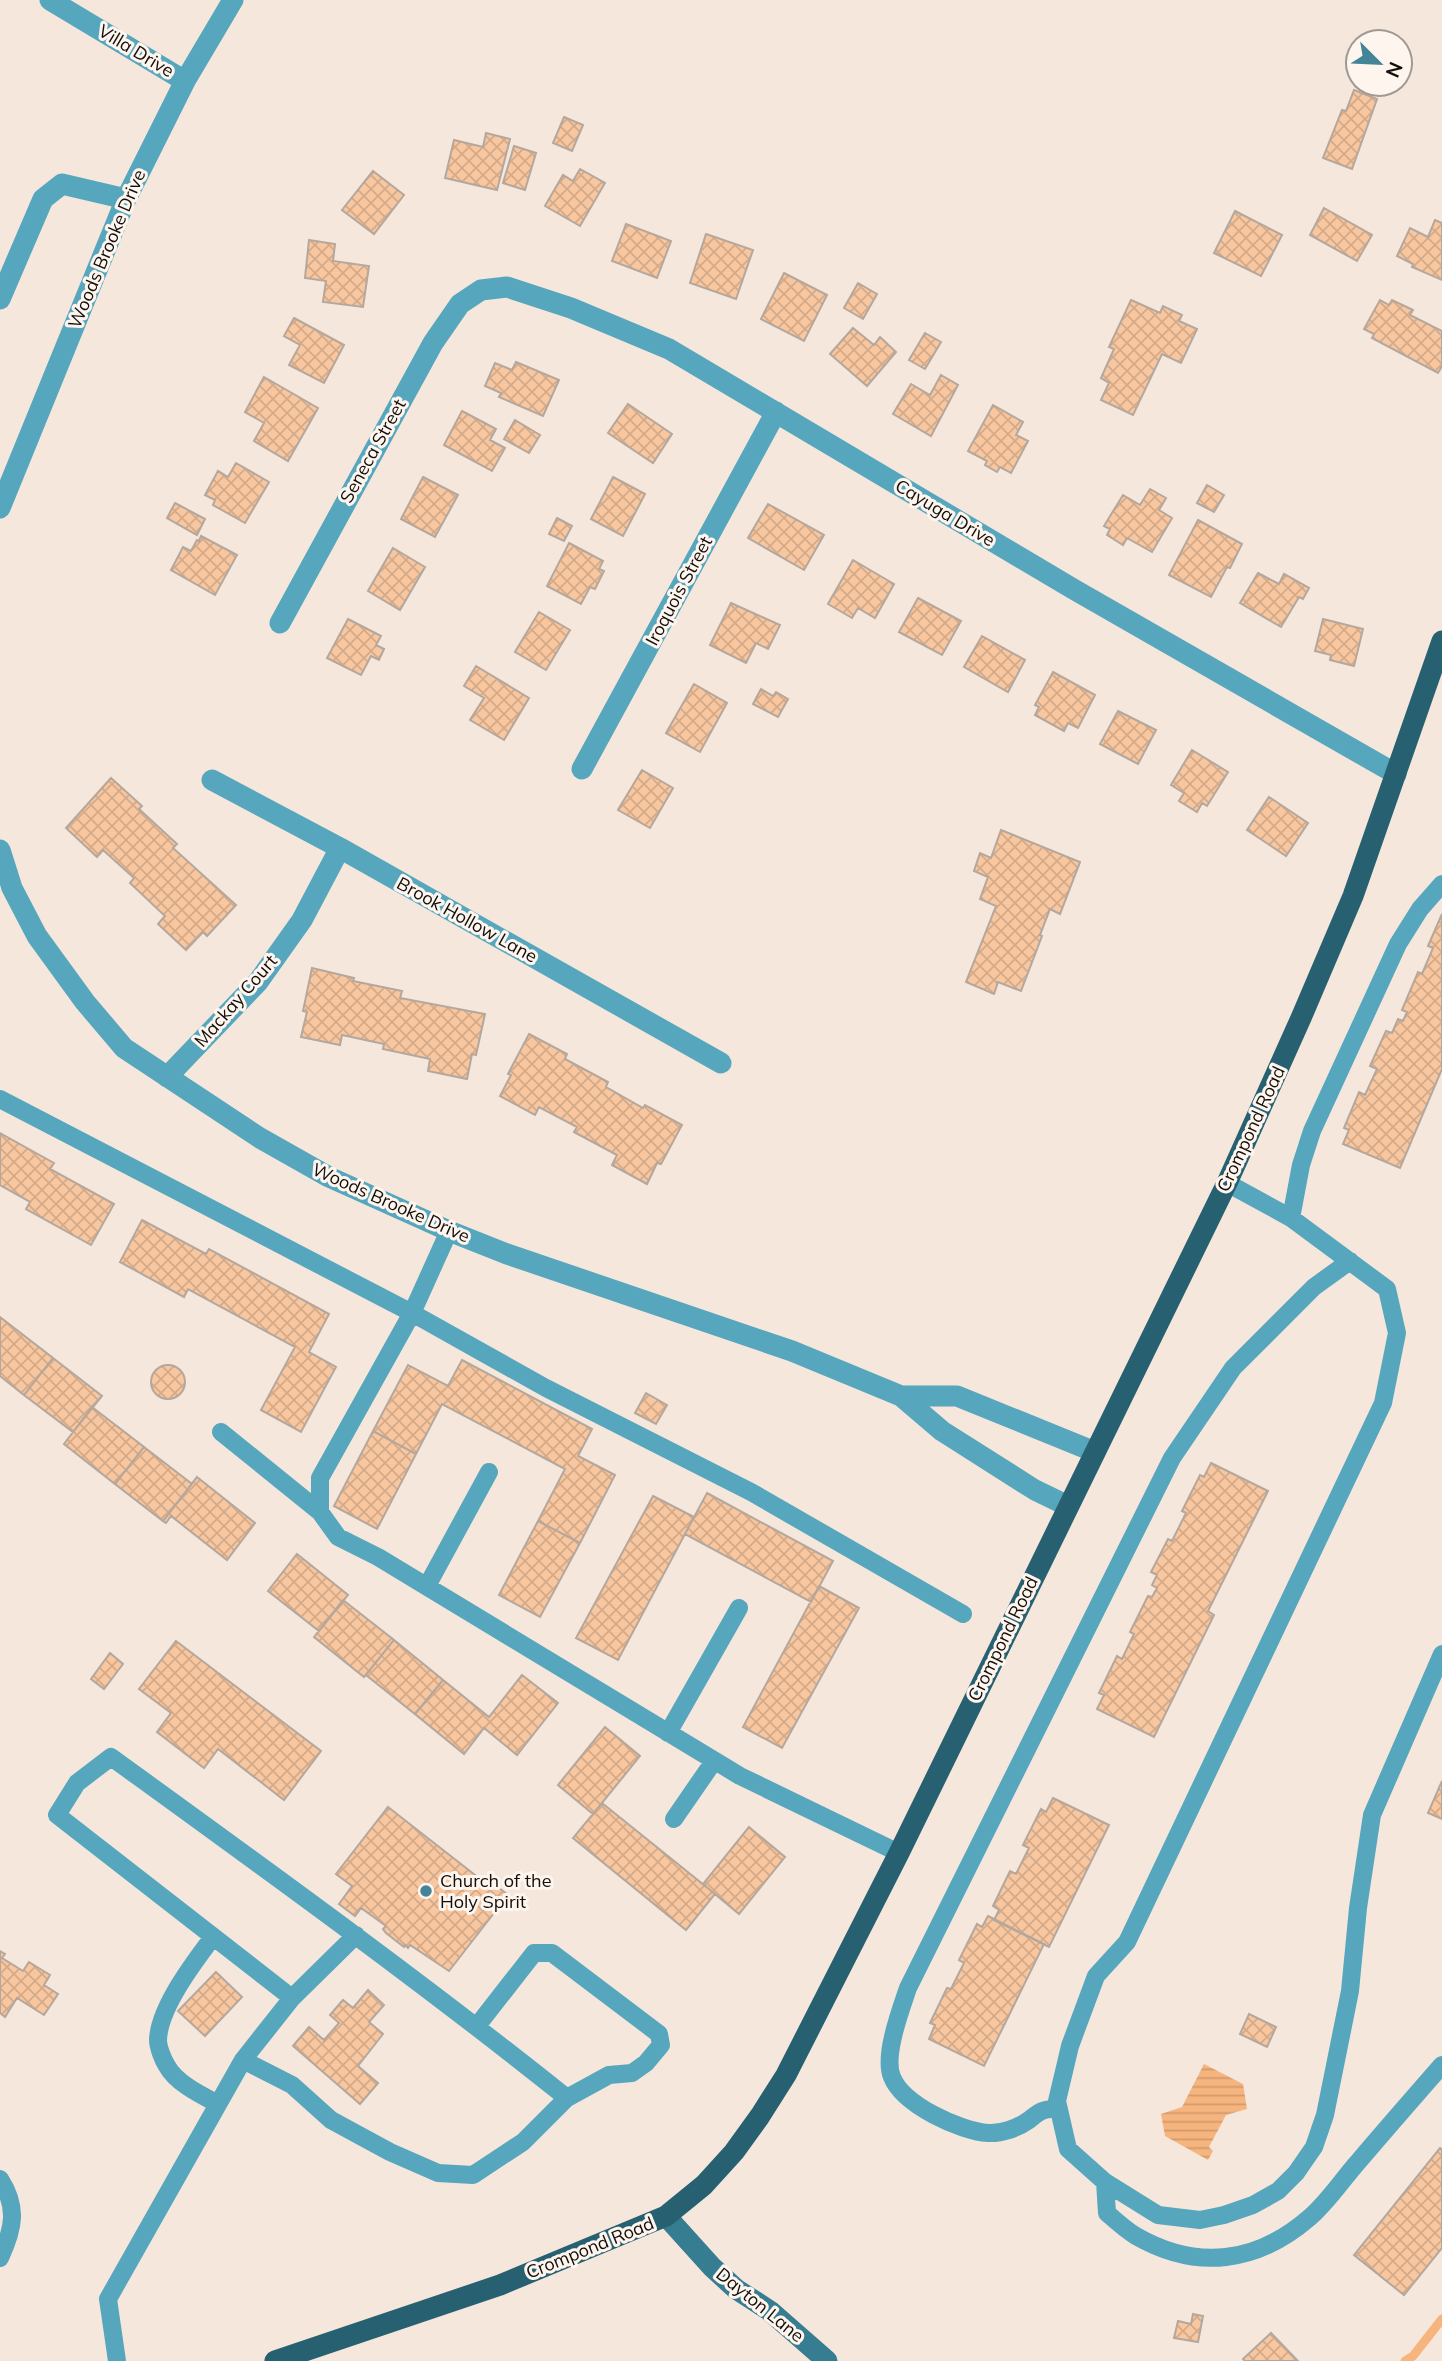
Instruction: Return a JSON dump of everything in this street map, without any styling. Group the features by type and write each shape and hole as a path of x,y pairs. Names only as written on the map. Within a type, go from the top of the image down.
{"main road":[{"name":"Crompond Road","path":"275,2361 500,2285 666,2216 704,2185 734,2152 760,2116 786,2075 899,1853 1227,1183 1353,897 1442,641"}],"street":[{"name":"Villa Drive","path":"50,0 185,81"},
{"name":"Woods Brooke Drive","path":"0,508 125,199 185,81 233,0"},
{"path":"0,299 43,199 62,184 125,199"},
{"name":"Cayuga Drive","path":"481,290 507,286 531,293 669,349 1075,590 1396,774"},
{"name":"Seneca Street","path":"280,623 433,343 460,304 481,290"},
{"name":"Iroquois Street","path":"582,769 776,412"},
{"name":"Brook Hollow Lane","path":"212,780 340,848 721,1063"},
{"name":"Mackay Court","path":"167,1077 258,982 302,920 340,848"},
{"name":"Woods Brooke Drive","path":"0,850 6,889 85,1002 124,1048 260,1139 329,1177 449,1231 507,1254 792,1351 901,1396 942,1431 1035,1490 1068,1506"},
{"name":"Woods Brooke Drive","path":"901,1396 957,1396 1095,1452"},
{"name":"Dayton Lane","path":"666,2216 736,2289 770,2311 827,2361"}],"lane":[{"path":"1291,1218 1301,1166 1312,1132 1398,944 1420,909 1442,884"},
{"path":"0,1099 412,1313 545,1388 751,1492 963,1614"},
{"path":"1227,1183 1291,1218 1387,1289 1397,1333 1383,1403 1128,1942 1096,1976 1070,2046 1057,2101 1068,2149 1105,2182 1158,2216 1200,2220 1253,2205 1278,2191 1296,2173 1314,2147 1328,2104 1350,1991 1358,1908 1372,1815 1442,1654"},
{"path":"320,1512 320,1478 412,1313 449,1231"},
{"path":"1058,2107 1040,2112 1027,2122 1008,2130 988,2133 936,2116 900,2089 891,2076 891,2052 899,2013 908,1988 1172,1458 1233,1368 1314,1287 1350,1261"},
{"path":"221,1432 320,1512 338,1537 379,1557 740,1776 899,1853"},
{"path":"427,1586 489,1472"},
{"path":"668,1733 739,1608"},
{"path":"292,1998 57,1815 77,1783 111,1756 356,1935 568,2098"},
{"path":"674,1819 714,1761"},
{"path":"117,2361 108,2299 243,2060 292,1998 356,1935"},
{"path":"213,1937 185,1975 166,2012 158,2041 167,2067 188,2087 218,2104"},
{"path":"243,2060 292,2085 331,2120 390,2152 438,2173 473,2175 523,2142 568,2098 608,2076 632,2073 646,2063 661,2045 659,2034 552,1953 534,1953 477,2026"},
{"path":"1105,2182 1107,2213 1135,2236 1169,2251 1194,2256 1221,2259 1244,2255 1266,2247 1310,2218 1442,2064"},
{"path":"0,2179 10,2196 13,2213 0,2258"}],"shaded area":[{"path":"1204,2064 1243,2084 1247,2109 1226,2115 1209,2147 1213,2151 1208,2160 1165,2136 1161,2114 1182,2107"}],"building":[{"path":"1351,98 1377,99 1352,169 1323,158 1342,110 1346,111"},
{"path":"564,117 583,125 572,151 553,143"},
{"path":"486,133 510,139 497,190 445,178 454,140 483,147"},
{"path":"514,146 536,153 525,190 503,183"},
{"path":"580,169 605,183 580,226 545,206 563,175 573,181"},
{"path":"373,171 404,195 374,234 342,210"},
{"path":"1324,208 1372,235 1357,261 1310,235"},
{"path":"1235,211 1282,235 1261,276 1214,253"},
{"path":"1435,220 1442,223 1442,280 1412,267 1413,264 1397,256 1410,228 1428,237"},
{"path":"626,224 671,241 657,278 612,261"},
{"path":"706,234 753,250 736,299 690,283"},
{"path":"309,240 335,244 333,261 369,266 363,307 323,302 326,281 305,278"},
{"path":"784,273 827,295 804,341 761,319"},
{"path":"858,283 877,294 863,319 844,308"},
{"path":"1131,300 1160,313 1163,306 1182,315 1179,321 1197,329 1181,363 1162,354 1133,415 1101,400 1109,383 1101,378 1114,349 1109,347"},
{"path":"1380,300 1389,305 1392,300 1413,310 1410,315 1442,331 1442,366 1438,373 1372,338 1374,334 1364,329"},
{"path":"294,318 344,345 324,383 289,365 300,345 284,336"},
{"path":"853,328 874,345 880,337 896,352 867,386 830,354"},
{"path":"925,333 941,342 925,369 909,360"},
{"path":"516,362 559,380 543,416 499,397 501,393 485,386 495,363 512,370"},
{"path":"941,375 958,385 931,436 893,414 911,384 930,395"},
{"path":"264,377 318,408 288,461 254,441 264,423 245,412"},
{"path":"628,404 672,434 653,463 608,433"},
{"path":"993,405 1023,422 1016,435 1028,441 1011,473 1000,467 997,472 985,465 987,461 968,451"},
{"path":"462,411 496,429 490,440 505,448 492,471 444,445"},
{"path":"515,420 540,435 529,453 504,439"},
{"path":"236,463 269,482 245,523 213,505 215,500 205,495 218,471 228,477"},
{"path":"423,477 458,495 435,537 401,519"},
{"path":"613,477 645,494 623,536 591,519"},
{"path":"1207,485 1224,495 1214,512 1197,503"},
{"path":"1150,489 1166,498 1159,510 1172,518 1152,552 1127,538 1123,545 1107,535 1110,529 1104,526 1123,495 1140,505"},
{"path":"175,503 205,519 197,535 167,518"},
{"path":"768,504 824,535 804,570 748,538"},
{"path":"557,518 572,526 564,541 549,534"},
{"path":"1198,520 1242,544 1211,597 1169,575"},
{"path":"201,536 237,555 215,595 171,570 183,547 191,551"},
{"path":"569,543 603,561 599,569 604,571 595,589 590,587 581,604 547,586"},
{"path":"393,548 425,567 400,610 368,591"},
{"path":"853,560 894,584 875,618 858,608 852,618 828,604"},
{"path":"1258,573 1279,584 1284,574 1309,588 1303,599 1299,597 1281,627 1240,603"},
{"path":"918,598 961,621 942,655 899,632"},
{"path":"731,603 780,625 768,649 756,643 746,663 710,645"},
{"path":"539,612 570,630 546,670 515,652"},
{"path":"348,619 381,636 376,645 384,649 379,660 371,656 361,675 327,658"},
{"path":"1323,619 1363,629 1354,666 1330,660 1331,655 1315,651"},
{"path":"982,636 1025,660 1008,692 964,667"},
{"path":"476,666 529,698 504,740 470,720 484,698 464,686"},
{"path":"1053,672 1095,695 1078,728 1068,723 1064,731 1035,715 1039,707 1035,705"},
{"path":"694,684 727,703 700,752 666,733"},
{"path":"761,689 773,696 776,692 788,699 778,717 753,704"},
{"path":"1118,711 1156,730 1138,764 1100,744"},
{"path":"1192,750 1228,772 1207,806 1202,803 1197,812 1179,801 1184,793 1171,785"},
{"path":"642,770 673,788 650,828 618,810"},
{"path":"111,778 142,806 139,809 177,844 173,848 236,905 207,936 203,932 186,950 158,924 165,916 130,883 134,878 103,850 97,857 66,828"},
{"path":"1269,797 1308,823 1286,856 1247,830"},
{"path":"1001,830 1080,862 1060,914 1050,909 1021,991 998,982 994,994 966,982 996,906 980,899 988,877 974,871 980,853 991,858"},
{"path":"1442,914 1442,1069 1400,1168 1343,1144 1349,1130 1344,1128 1359,1092 1365,1095 1377,1069 1370,1066 1386,1031 1392,1033 1398,1019 1403,1021 1407,1012 1402,1010 1418,972 1422,974 1433,948 1428,946"},
{"path":"312,968 354,978 353,981 402,991 400,998 485,1014 476,1055 472,1054 467,1079 428,1071 430,1059 383,1049 384,1044 342,1035 340,1045 301,1037 307,1012 303,1011"},
{"path":"529,1034 567,1054 565,1059 608,1082 606,1087 643,1108 645,1105 682,1125 661,1164 657,1163 647,1184 612,1165 617,1155 574,1132 577,1127 539,1107 535,1115 500,1096"},
{"path":"0,1133 54,1163 50,1169 114,1204 91,1245 26,1209 30,1202 0,1185"},
{"path":"142,1220 206,1254 209,1249 329,1314 309,1352 336,1367 301,1432 261,1410 295,1347 188,1289 184,1297 120,1262"},
{"path":"0,1317 53,1358 24,1395 0,1376"},
{"path":"53,1358 102,1396 73,1432 24,1395"},
{"path":"462,1360 592,1429 578,1456 615,1475 580,1543 538,1521 565,1469 442,1404 416,1454 373,1431 408,1365 448,1386"},
{"path":"168,1365 180,1370 185,1382 180,1394 168,1399 156,1394 151,1382 156,1370"},
{"path":"646,1393 667,1405 656,1424 635,1413"},
{"path":"92,1407 144,1447 115,1484 64,1444"},
{"path":"373,1431 416,1454 377,1529 334,1506"},
{"path":"144,1447 192,1484 163,1521 115,1484"},
{"path":"1211,1463 1268,1491 1208,1611 1214,1615 1154,1737 1097,1709 1104,1695 1099,1693 1117,1656 1122,1659 1134,1634 1130,1632 1148,1596 1152,1597 1157,1588 1152,1585 1157,1575 1151,1572 1168,1539 1172,1541 1186,1513 1182,1511 1200,1475 1204,1477"},
{"path":"197,1477 255,1523 227,1560 171,1516 166,1523 163,1521"},
{"path":"707,1493 833,1561 811,1602 685,1534"},
{"path":"653,1496 694,1517 618,1660 576,1638"},
{"path":"538,1521 580,1543 540,1617 499,1595"},
{"path":"297,1554 348,1595 319,1631 268,1591"},
{"path":"819,1586 859,1608 782,1748 743,1727"},
{"path":"343,1600 394,1640 364,1677 314,1637"},
{"path":"394,1640 443,1680 415,1714 366,1675"},
{"path":"176,1641 321,1751 284,1800 218,1749 204,1768 157,1732 171,1713 139,1689"},
{"path":"110,1653 123,1664 104,1689 91,1679"},
{"path":"522,1675 558,1703 517,1755 484,1728 464,1754 415,1714 443,1680 489,1717"},
{"path":"605,1727 640,1756 593,1814 558,1785"},
{"path":"1442,1781 1442,1819 1428,1813"},
{"path":"1053,1798 1109,1825 1049,1947 994,1920 999,1910 993,1906 1010,1871 1016,1874 1029,1848 1023,1845 1041,1809 1046,1812"},
{"path":"602,1803 715,1894 686,1930 573,1838"},
{"name":"Church of the Holy Spirit","path":"388,1807 484,1882 486,1878 508,1895 449,1971 410,1945 408,1948 405,1945 404,1947 386,1933 383,1929 386,1926 361,1908 355,1916 339,1904 352,1886 336,1874"},
{"path":"749,1827 785,1857 739,1914 703,1884"},
{"path":"988,1916 1044,1944 984,2066 929,2039 935,2025 930,2023 947,1988 951,1989 964,1963 959,1960 977,1924 982,1927"},
{"path":"0,1951 5,1954 2,1958 23,1971 29,1962 50,1975 44,1985 58,1994 44,2015 17,1998 5,2017 0,2013"},
{"path":"216,1972 242,1997 205,2036 178,2011"},
{"path":"368,1990 384,2005 369,2022 383,2034 358,2066 378,2083 360,2104 293,2046 309,2027 324,2040 339,2023 330,2015 343,2000 353,2008"},
{"path":"1249,2014 1276,2027 1267,2047 1240,2034"},
{"path":"1440,2148 1442,2248 1404,2295 1354,2255"},
{"path":"1193,2314 1203,2316 1198,2342 1174,2338 1178,2321 1191,2324"},
{"path":"1271,2333 1298,2361 1243,2359"}],"waterway":[{"path":"1405,2361 1413,2356 1442,2319"}],"place":[{"name":"Church of the Holy Spirit","path":"426,1891"}]}
